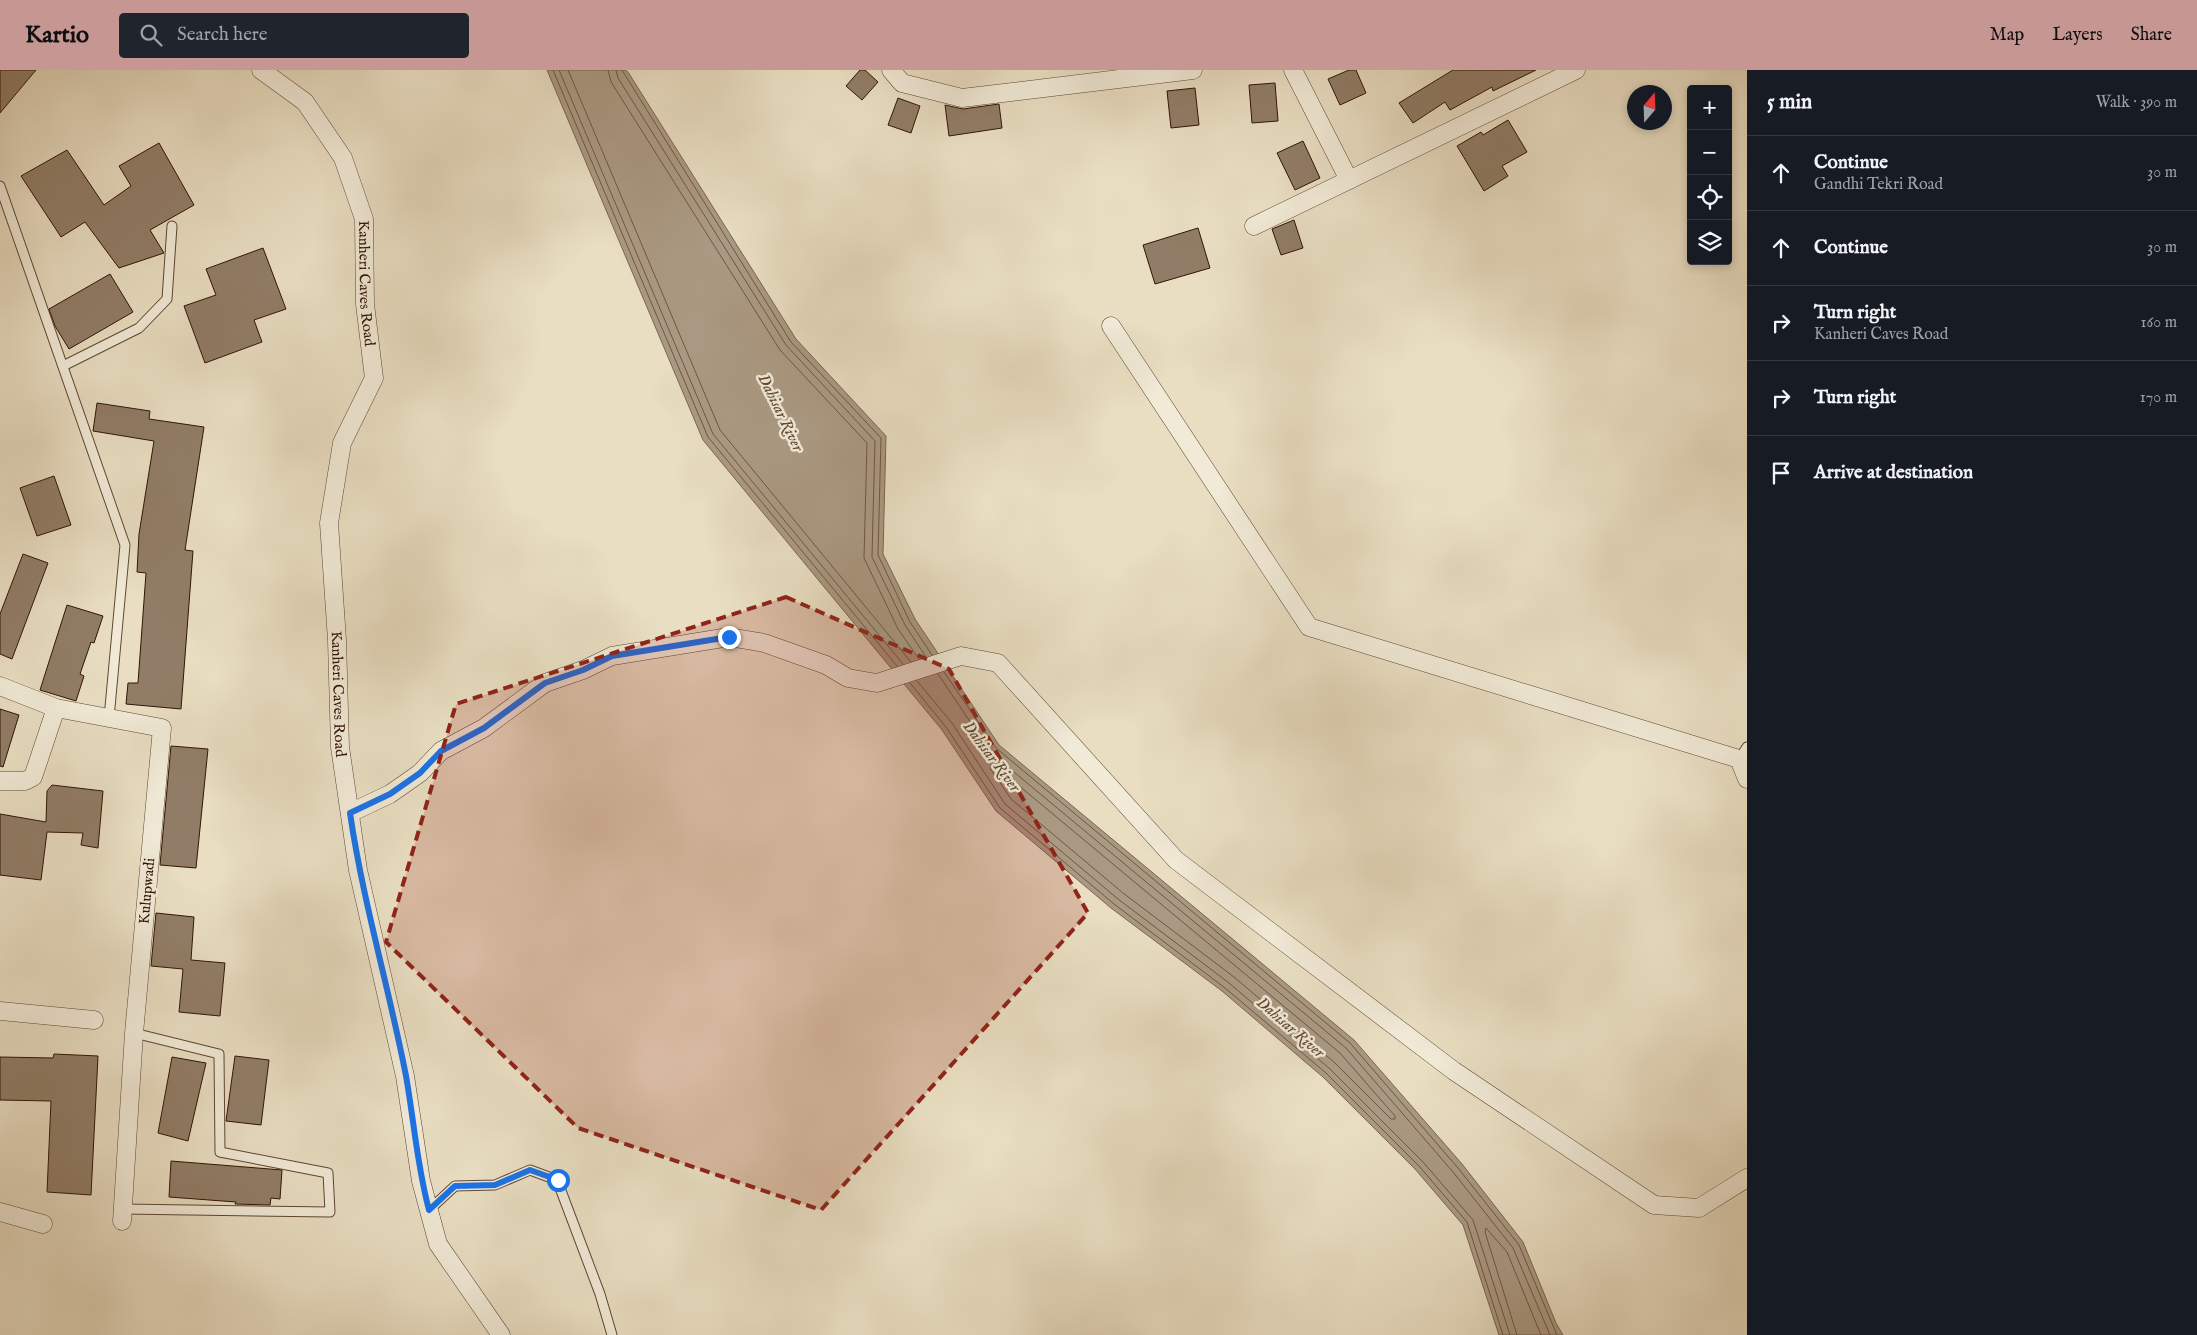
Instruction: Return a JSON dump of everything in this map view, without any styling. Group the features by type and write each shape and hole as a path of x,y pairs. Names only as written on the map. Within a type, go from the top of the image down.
{"street":[{"name":"Kanheri Caves Road","path":"261,70 305,102 343,158 364,219 365,304 374,378 342,443 329,523 337,640 340,747 358,870 406,1076 421,1181 438,1244 501,1335"},
{"path":"891,70 902,83 962,98 1193,70"},
{"path":"1293,70 1349,180"},
{"path":"1254,226 1576,70"},
{"path":"1111,326 1309,627 1743,753 1747,778"},
{"path":"350,813 390,794 420,773 441,751 484,728 545,683 583,670 612,656 729,637 764,643 826,665 848,678 877,683 961,656 998,663 1176,860 1454,1071 1654,1205 1698,1208 1747,1178"},
{"name":"Kulupwadi","path":"0,686 56,708 162,728 134,1033 123,1215"},
{"path":"0,781 26,781 33,777 56,708"},
{"path":"0,1011 94,1020"},
{"path":"0,1212 43,1224"}],"lane":[{"path":"0,186 125,545 109,718"},
{"path":"63,366 139,328 167,299 172,226"},
{"path":"123,1215 330,1212 328,1173 220,1152 219,1054 134,1033"},
{"path":"429,1210 455,1186 495,1185 530,1170 558,1180 600,1294 612,1335"}],"highlighted area":[{"path":"786,597 949,669 1088,913 821,1210 578,1128 386,942 456,704"}],"water":[{"name":"Dahisar River","path":"547,70 625,70 628,72 796,339 886,436 883,554 915,619 999,745 1354,1040 1462,1164 1523,1242 1556,1323 1563,1335 1499,1335 1463,1225 1415,1169 1323,1077 1222,991 1111,908 996,811 942,730 703,440"}],"building":[{"path":"0,70 36,70 0,113"},
{"path":"860,70 865,70 878,82 862,100 846,86"},
{"path":"1349,70 1356,70 1366,93 1340,105 1328,79"},
{"path":"1453,70 1536,70 1493,91 1492,87 1450,110 1445,102 1413,123 1399,103"},
{"path":"1275,83 1278,121 1252,123 1249,85"},
{"path":"1195,88 1199,125 1171,128 1167,91"},
{"path":"898,98 920,106 911,133 888,125"},
{"path":"999,104 1002,128 949,136 945,105 963,109"},
{"path":"1508,120 1527,152 1502,166 1508,176 1484,191 1457,146 1481,132 1483,135"},
{"path":"1303,141 1320,178 1295,190 1277,153"},
{"path":"159,143 194,205 150,230 164,253 119,268 85,222 61,237 21,176 67,150 104,205 131,186 119,166"},
{"path":"1294,220 1303,248 1281,255 1272,229"},
{"path":"1198,228 1210,268 1155,284 1143,245"},
{"path":"263,248 286,309 254,320 262,342 205,363 184,306 216,295 206,269"},
{"path":"110,274 133,312 69,349 55,326 49,309"},
{"path":"97,403 150,411 149,419 204,427 185,550 193,551 181,709 126,704 128,683 138,683 146,573 137,572 139,534 154,441 93,431"},
{"path":"54,476 71,525 37,536 20,488"},
{"path":"23,554 48,563 12,659 0,654 0,614"},
{"path":"67,605 103,616 94,643 91,642 80,674 84,676 76,701 40,690"},
{"path":"0,709 19,715 3,767 0,766"},
{"path":"171,746 208,749 196,868 160,865"},
{"path":"52,785 103,791 98,848 81,845 83,833 47,832 41,880 0,875 0,814 46,822 47,791"},
{"path":"156,913 194,917 191,960 225,963 220,1016 179,1012 183,969 151,966"},
{"path":"54,1054 98,1056 91,1195 47,1192 51,1101 0,1100 0,1057 53,1058"},
{"path":"235,1056 269,1060 261,1125 226,1121"},
{"path":"172,1057 206,1063 188,1141 158,1133"},
{"path":"171,1161 282,1170 280,1199 271,1198 270,1205 235,1204 236,1202 169,1197"}],"route":[{"path":"558,1180 530,1170 495,1185 455,1186 429,1210 421,1181 406,1076 358,870 350,813 390,794 420,773 441,751 484,728 514,708 545,683 583,670 612,656 729,637"}]}
